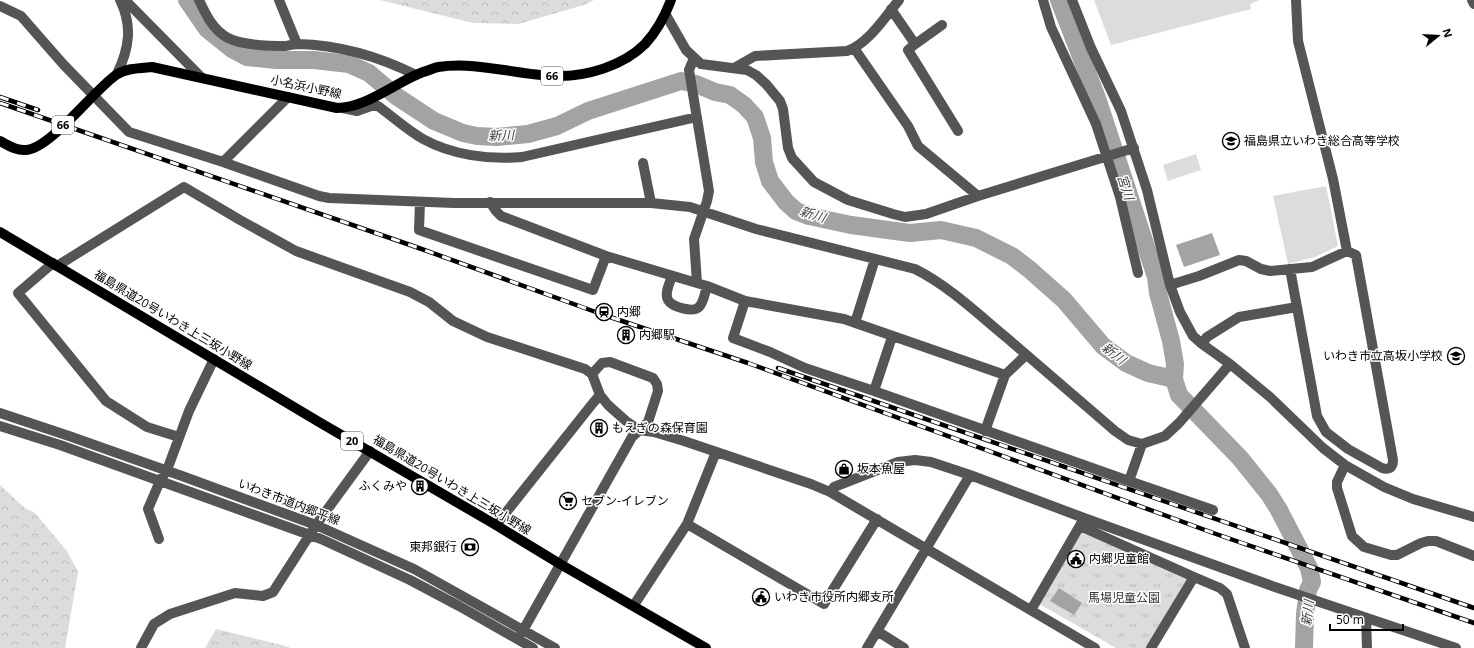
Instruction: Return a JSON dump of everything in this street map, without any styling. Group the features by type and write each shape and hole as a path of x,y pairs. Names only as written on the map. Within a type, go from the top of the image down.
{"main road":[{"name":"小名浜小野線","path":"0,141 17,149 26,150 38,146 50,138 90,98 117,74 136,68 152,67 337,108 353,107 403,80 436,67 458,66 556,76 592,72 612,65 628,57 644,45 666,15 671,0"},
{"name":"福島県道20号いわき上三坂小野線","path":"0,232 560,564 634,605 706,648"}],"street":[{"path":"117,74 125,58 128,42 128,27 124,9 120,0"},
{"path":"125,0 201,77"},
{"path":"199,0 209,20 221,34 239,43 285,46 297,44 347,50 393,64 416,75"},
{"path":"279,0 297,44"},
{"path":"734,68 755,56 847,51 864,41 899,0"},
{"path":"1042,0 1051,27 1096,124 1108,156 1120,197 1138,273"},
{"path":"1072,0 1091,48 1121,111 1131,149 1154,214 1170,285 1180,312 1193,336 1227,366 1270,397 1345,465 1384,487 1413,499 1474,517"},
{"path":"1296,0 1298,42 1333,179 1347,251"},
{"path":"1472,0 1474,4"},
{"path":"0,6 21,16 63,64 129,132 223,162 319,196 328,198 420,202 651,203 690,207 756,229 908,267 927,275 987,321 1115,431 1128,440 1142,444 1165,436 1179,423 1227,366"},
{"path":"891,10 915,44 914,45"},
{"path":"666,15 686,50 701,64 747,70 756,75 766,84 780,101 783,109 788,148 792,158 814,182 848,200 905,217 926,214 978,196 1131,149"},
{"path":"942,25 908,50 958,131"},
{"path":"854,48 908,126 918,146 978,196"},
{"path":"672,276 667,289 668,300 672,304 690,310 694,310 701,305 702,284 694,238 709,191 689,70 694,58"},
{"path":"223,162 288,97"},
{"path":"343,108 357,111 371,106 378,106 423,139 441,148 480,156 510,158 522,157 696,115"},
{"path":"643,163 651,203"},
{"path":"179,437 147,427 106,401 18,293 55,264 184,187 296,251 410,292 429,302 453,321 487,337 579,366 592,374 600,395 626,421 638,430 654,432 684,441 811,484 830,492 1095,648"},
{"path":"420,202 419,230 593,290 606,256"},
{"path":"490,202 501,216 606,256 702,284 745,301 844,319 892,337 1005,375"},
{"path":"1170,285 1199,276 1239,260 1246,261 1261,269 1270,271 1290,269 1312,267 1347,251 1356,255 1393,460 1393,465 1390,469 1386,470 1348,449 1326,432 1317,416 1290,269"},
{"path":"855,323 875,258"},
{"path":"745,301 733,338 770,352 805,368 1213,510"},
{"path":"1202,344 1207,337 1239,318 1297,307"},
{"path":"874,391 892,337"},
{"path":"986,431 1005,375 1026,355"},
{"path":"159,539 148,509 167,470 189,411 214,359"},
{"path":"518,639 632,437 648,422 658,391 657,384 653,378 610,362 602,363 592,374"},
{"path":"496,525 600,395"},
{"name":"いわき市道内郷平線","path":"0,413 167,470 316,526 414,569 555,648"},
{"path":"1303,428 1317,416"},
{"name":"いわき市道内郷平線","path":"0,426 60,445 310,535 410,580 533,648"},
{"path":"1129,481 1142,444"},
{"path":"141,648 154,624 170,614 235,593 263,596 273,592 316,526 370,451"},
{"path":"634,605 688,524 716,452"},
{"path":"830,492 834,487 898,462 915,460 932,462 970,475 1082,522 1194,577 1220,588 1227,594 1245,648"},
{"path":"1345,465 1336,482 1337,488 1352,536 1364,547 1391,555 1397,555 1422,543 1436,541 1474,556"},
{"path":"867,648 970,475"},
{"path":"688,524 824,604 877,519"},
{"path":"1082,522 1456,648"},
{"path":"1031,610 1082,522"},
{"path":"1151,648 1194,577"},
{"path":"1366,618 1367,648"},
{"path":"877,631 904,648"}],"green space":[{"path":"380,0 594,0 584,5 518,24 473,23"},
{"path":"1094,0 1260,0 1250,4 1251,9 1111,45"},
{"path":"1196,154 1201,170 1168,181 1163,165"},
{"path":"1326,186 1338,246 1315,257 1288,264 1273,196"},
{"path":"0,485 26,509 34,512 67,551 78,572 65,648 0,648"},
{"name":"馬場児童公園","path":"1080,526 1194,577 1151,648 1116,648 1036,602"},
{"path":"216,629 282,645 291,648 205,648"}],"shaded area":[{"path":"1212,233 1220,255 1184,267 1176,245"},
{"path":"1059,588 1082,603 1074,615 1050,601"}],"waterway":[{"name":"新川","path":"187,0 207,29 232,49 247,57 276,60 314,60 349,64 369,73 396,96 434,121 463,133 477,136 496,137 528,134 557,126 588,111 681,81 696,84 715,92 730,95 744,105 755,117 762,138 764,162 770,181 786,202 796,211 809,216 851,225 910,233 941,230 976,238 1012,256 1029,269 1064,300 1103,346 1126,363 1148,373 1174,379"},
{"name":"宮川","path":"1059,0 1097,98 1156,277 1158,293 1171,341 1175,364 1174,379 1179,395 1240,458 1269,494 1309,568 1312,582 1308,590 1305,614 1304,648"}],"railway":[{"path":"0,97 38,110"},
{"path":"0,103 416,247 604,315 748,363 1216,534 1474,623"},
{"path":"778,368 1474,608"}],"place":[{"name":"福島県立いわき総合高等学校","path":"1231,141"},
{"name":"内郷","path":"604,312"},
{"name":"内郷駅","path":"626,335"},
{"name":"いわき市立高坂小学校","path":"1456,356"},
{"name":"もえぎの森保育園","path":"599,428"},
{"name":"坂本魚屋","path":"844,469"},
{"name":"ふくみや","path":"420,486"},
{"name":"セブン-イレブン","path":"568,501"},
{"name":"東邦銀行","path":"470,547"},
{"name":"内郷児童館","path":"1076,559"},
{"name":"いわき市役所内郷支所","path":"761,597"}]}
